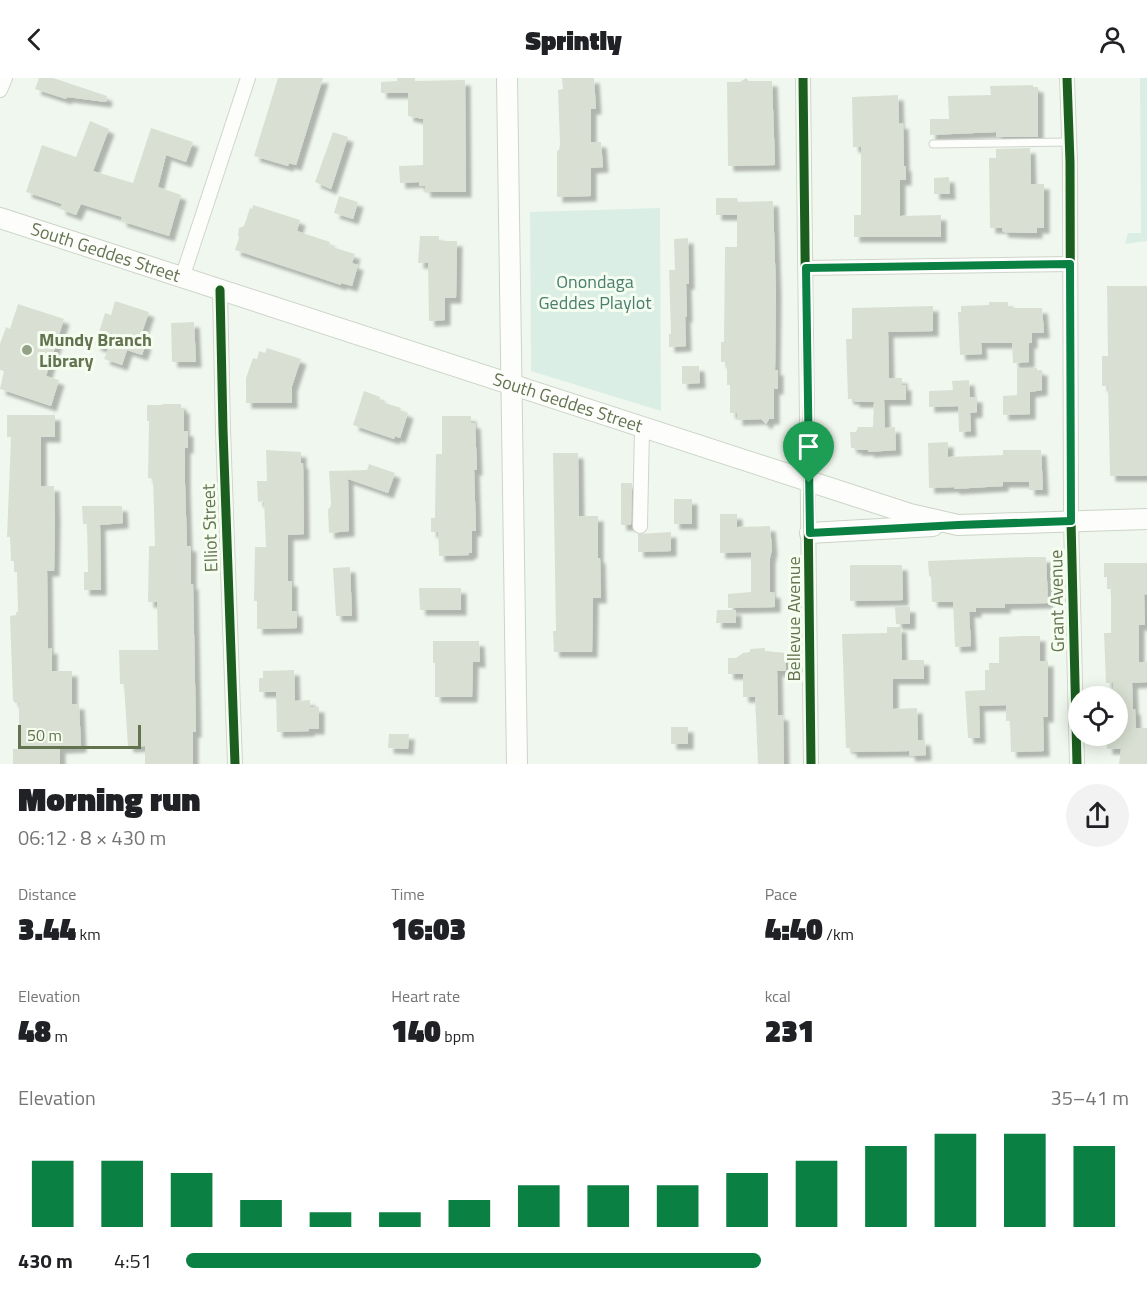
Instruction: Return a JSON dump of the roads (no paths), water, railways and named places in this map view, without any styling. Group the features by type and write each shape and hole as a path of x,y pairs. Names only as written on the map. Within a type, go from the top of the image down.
{"main road":[{"path":"507,78 517,764"},
{"name":"South Geddes Street","path":"0,218 910,514 958,525 1147,519"},
{"path":"810,533 958,525"}],"street":[{"path":"0,90 4,78"},
{"path":"182,278 248,78"},
{"name":"Bellevue Avenue","path":"803,78 811,764"},
{"name":"Grant Avenue","path":"1067,78 1071,521 1077,764"},
{"path":"806,268 1070,264"},
{"name":"Elliot Street","path":"220,290 235,764"},
{"path":"640,526 642,428"}],"lane":[{"path":"933,144 1068,142"}],"place":[{"name":"Mundy Branch Library","path":"27,350"}],"park label":[{"name":"Onondaga Geddes Playlot","path":"595,292"}]}
